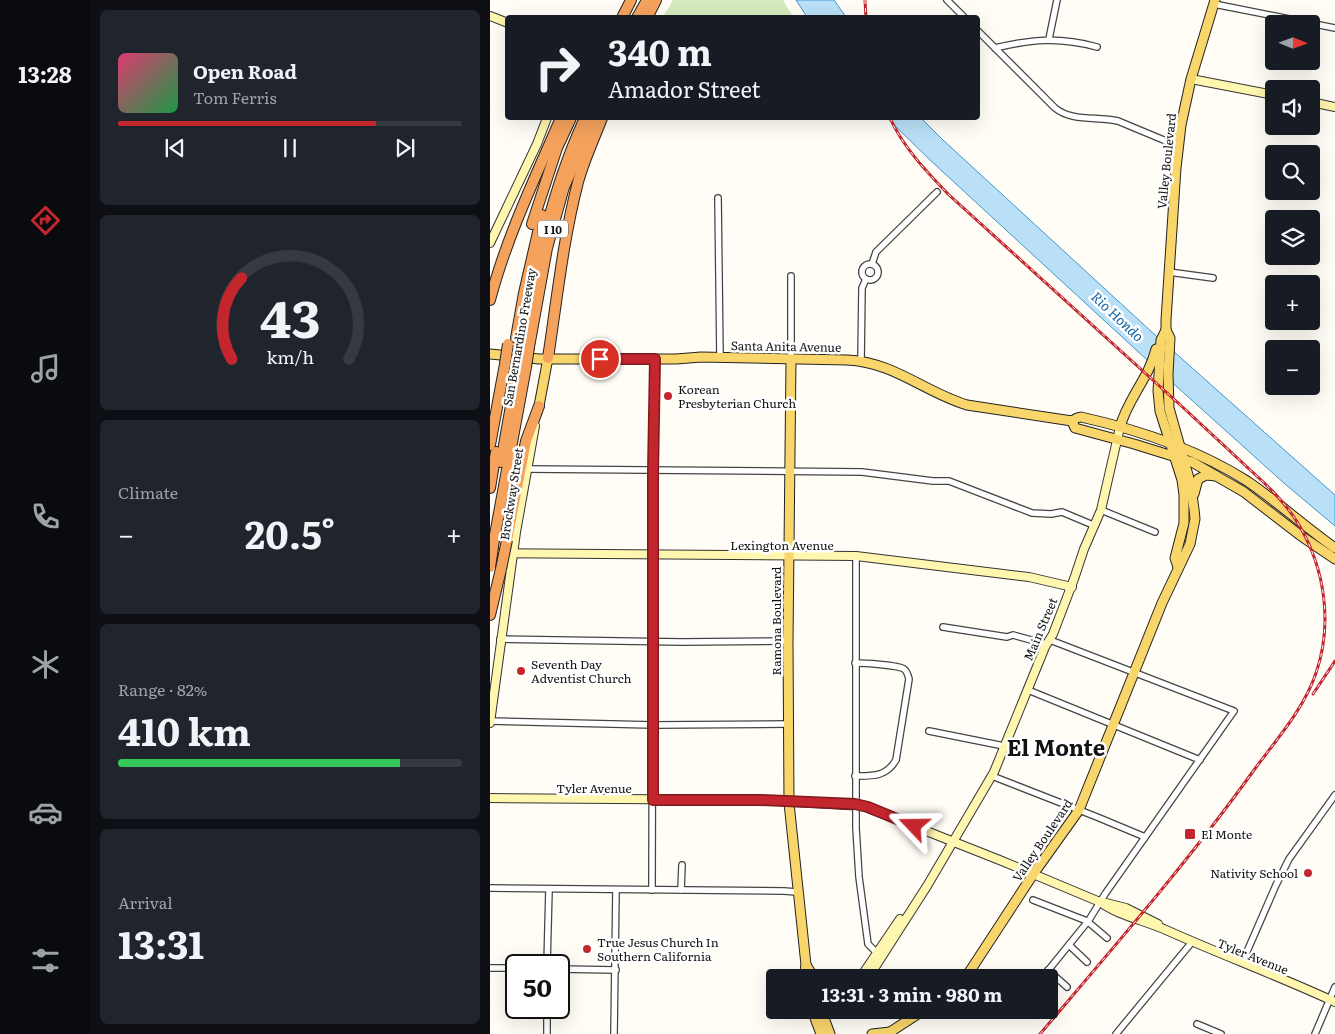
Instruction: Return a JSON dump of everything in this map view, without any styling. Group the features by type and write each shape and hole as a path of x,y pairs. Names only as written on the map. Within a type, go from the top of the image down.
{"highway":[{"path":"624,15 631,0"},
{"path":"631,15 639,0"},
{"path":"638,15 646,0"},
{"path":"648,15 656,0"},
{"path":"490,300 511,233 560,120"},
{"name":"San Bernardino Freeway","path":"490,567 518,346 528,238 557,148 571,120"},
{"path":"518,346 524,293 535,238 553,180 576,120"},
{"path":"518,346 546,225 560,179 584,120"},
{"name":"San Bernardino Freeway","path":"490,445 515,365 518,346 548,248 564,187 594,120"},
{"path":"548,358 570,215 579,180 601,120"},
{"path":"490,488 515,365"},
{"path":"490,525 515,365"},
{"path":"490,615 526,441 539,406"}],"main road":[{"name":"Valley Boulevard","path":"1178,567 1175,558 1184,523 1185,505 1182,480 1160,411 1158,391 1160,340 1166,330 1181,125 1191,79 1214,2"},
{"name":"Valley Boulevard","path":"970,969 1034,873 1079,810 1134,672 1178,567 1190,544 1195,519 1193,497 1169,408 1170,338 1166,330"},
{"name":"Main Street","path":"1120,427 1129,403 1151,366 1157,344 1160,340"},
{"name":"Santa Anita Avenue","path":"490,354 548,358 720,358 861,361 888,368 967,405 1072,421 1081,417 1120,427 1180,447 1225,468 1262,492 1335,548"},
{"name":"Brockway Street","path":"539,406 548,358"},
{"name":"Ramona Boulevard","path":"791,360 788,642 789,803 805,969"},
{"name":"Santa Anita Avenue","path":"1072,421 1075,428 1184,459 1218,476 1244,492 1301,536 1335,559"},
{"path":"1193,497 1198,478 1206,475 1218,476"},
{"path":"1244,492 1246,489 1249,489 1262,492"},
{"name":"Ramona Boulevard","path":"806,965 808,969"},
{"path":"815,1019 821,1034"},
{"path":"825,1019 830,1034"},
{"path":"872,1034 889,1033 910,1019"}],"street":[{"path":"947,0 962,15"},
{"path":"1049,39 1057,0"},
{"path":"1214,2 1335,28"},
{"path":"490,16 505,23"},
{"path":"980,33 1055,108 1066,115 1118,121 1178,146"},
{"path":"995,48 1049,39 1066,40 1097,47"},
{"path":"1191,79 1265,93"},
{"path":"1320,104 1335,106"},
{"path":"490,243 546,120"},
{"path":"872,264 876,252 937,192"},
{"path":"718,198 720,358"},
{"path":"867,264 872,264 878,269 877,277 873,280 866,279 862,275 863,268 867,264"},
{"path":"1169,272 1213,278"},
{"name":"Ramona Boulevard","path":"791,276 791,360"},
{"path":"861,361 862,288 866,279"},
{"path":"652,890 655,359"},
{"name":"Brockway Street","path":"490,722 516,532 539,406"},
{"name":"Main Street","path":"872,969 898,921 907,914 919,898 992,776 1072,587 1093,525 1101,510 1120,427"},
{"path":"527,469 653,472 862,472 933,481 949,481 1032,513 1062,512 1093,525"},
{"path":"1101,510 1155,532"},
{"name":"Lexington Avenue","path":"490,554 856,556 1029,577 1072,587"},
{"path":"856,556 855,804 859,877 868,944 879,954"},
{"path":"943,627 1007,637 1013,635 1048,642 1134,672 1234,711 1087,922 1049,969"},
{"path":"500,640 788,642"},
{"path":"855,663 902,667 906,670 909,679 896,760 892,767 882,775 855,776"},
{"path":"1028,690 1200,760"},
{"path":"490,722 653,725 788,724"},
{"path":"929,731 1004,746"},
{"path":"992,776 1145,837"},
{"path":"1242,963 1289,859 1335,795"},
{"name":"Tyler Avenue","path":"490,798 760,800 789,803 855,804 868,807 1034,873 1137,920 1164,929 1332,1000"},
{"path":"681,890 682,865"},
{"path":"490,888 797,892"},
{"path":"548,954 549,889"},
{"path":"614,1034 616,890"},
{"path":"1033,900 1087,922 1107,938"},
{"path":"1116,1034 1192,942"},
{"path":"1069,945 1087,962"},
{"name":"Main Street","path":"867,969 879,954"},
{"path":"490,968 505,968"},
{"path":"570,969 616,970"},
{"path":"1058,979 1066,987"},
{"path":"1315,1034 1332,1000 1335,987"},
{"path":"547,1019 547,1034"},
{"path":"1197,1024 1221,1034"}],"green space":[{"path":"673,0 783,0 792,15 664,15"}],"water":[{"path":"796,0 834,0 845,15 806,15"},
{"name":"Rio Hondo","path":"889,120 923,120 1154,334 1335,495 1335,526 1285,484 1146,359"}],"railway":[{"path":"865,0 866,15"},
{"path":"891,120 908,149 948,194 1188,412 1276,495 1294,517 1308,542 1315,560 1324,597 1325,616 1321,654 1311,686 1297,712 1177,871 1040,1034"},
{"path":"1313,694 1335,661"}],"place":[{"name":"Korean Presbyterian Church","path":"668,396"},
{"name":"Seventh Day Adventist Church","path":"521,671"},
{"name":"El Monte","path":"1190,834"},
{"name":"Nativity School","path":"1308,873"},
{"name":"True Jesus Church In Southern California","path":"587,949"}],"district":[{"name":"El Monte","path":"1056,746"}],"route":[{"path":"600,359 655,359 653,800 760,800 855,804 868,807 914,826"}]}
